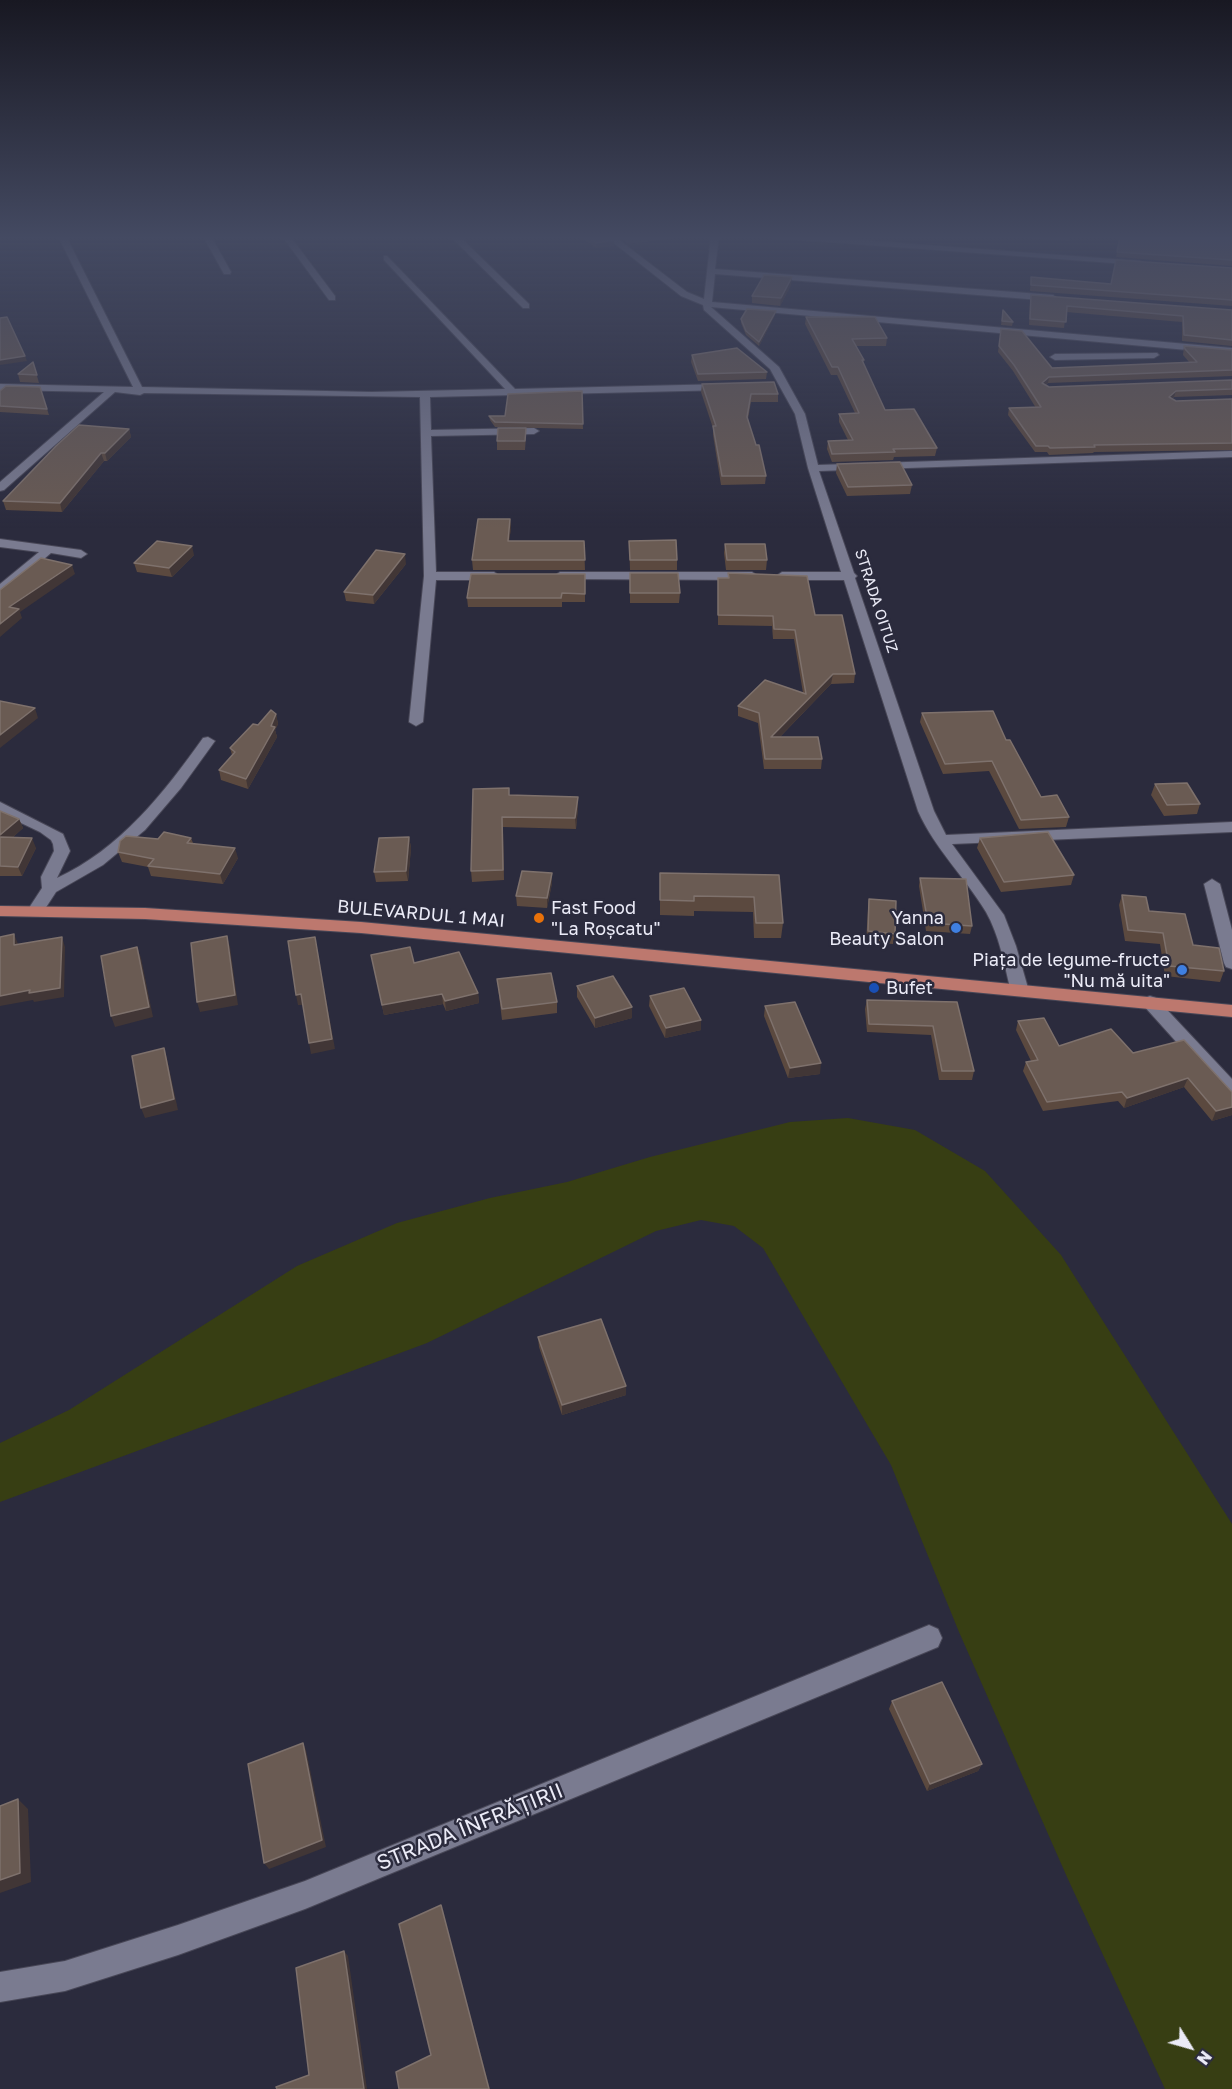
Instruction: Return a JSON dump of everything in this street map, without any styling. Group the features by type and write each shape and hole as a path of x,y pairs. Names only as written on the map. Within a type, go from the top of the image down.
{"main road":[{"name":"BULEVARDUL 1 MAI","path":"0,911 200,916 283,922 1019,988 1232,1011"}],"street":[{"path":"111,333 140,392"},
{"path":"458,333 514,393"},
{"name":"STRADA OITUZ","path":"735,333 774,367 779,385 800,414 813,468 851,576 926,811 941,840 991,907 1001,925 1019,988"},
{"path":"1036,333 1232,351"},
{"path":"1055,357 1175,354 1209,349"},
{"path":"0,387 140,392 425,395 738,386"},
{"path":"0,488 111,391"},
{"path":"416,722 430,576 425,395"},
{"path":"426,433 534,431"},
{"path":"813,468 1232,454"},
{"path":"0,543 81,554"},
{"path":"0,590 48,550"},
{"path":"430,576 512,576"},
{"path":"547,576 851,576"},
{"path":"35,911 50,888 72,879 109,853 169,796 208,741"},
{"path":"0,807 58,837 62,851 49,878 50,888"},
{"path":"941,840 1232,827"},
{"path":"1212,884 1232,963"},
{"path":"1150,1002 1232,1091"},
{"name":"STRADA ÎNFRĂȚIRII","path":"0,1987 65,1976 178,1940 305,1895 929,1638"}],"green space":[{"path":"848,1118 915,1130 985,1171 1061,1255 1232,1524 1232,2089 1165,2089 1067,1877 959,1632 891,1465 763,1248 734,1226 701,1220 656,1231 427,1343 0,1502 0,1443 69,1410 297,1266 397,1223 490,1198 567,1182 650,1157 790,1122"}],"building":[{"path":"0,333 15,333 25,356 0,360"},
{"path":"749,333 764,333 759,342"},
{"path":"815,333 884,333 887,338 852,339 864,360 862,360 885,410 914,409 937,448 832,454 828,441 853,440 839,414 859,413 838,367 832,367"},
{"path":"1000,333 1024,333 1052,368 1197,362 1184,346 1232,350 1232,370 1049,377 1042,383 1049,387 1232,380 1232,389 1176,391 1169,397 1176,401 1232,399 1232,443 1050,448 1036,446 1009,408 1041,407 999,346"},
{"path":"1232,333 1232,340 1184,335"},
{"path":"737,348 767,372 698,374 692,355"},
{"path":"33,362 37,375 18,374"},
{"path":"774,382 778,394 751,394 747,417 756,445 759,445 766,476 722,476 713,426 716,426 702,384"},
{"path":"6,386 40,387 47,409 0,406 0,391"},
{"path":"582,391 583,424 495,422 489,416 505,416 508,394"},
{"path":"79,425 129,429 105,453 101,453 60,503 3,501 56,446"},
{"path":"498,428 526,428 525,441 497,441"},
{"path":"900,462 912,485 848,487 837,464"},
{"path":"478,519 510,519 508,541 584,541 585,560 472,560"},
{"path":"676,540 677,560 630,560 629,541"},
{"path":"157,541 192,546 169,568 134,563"},
{"path":"725,544 765,544 767,560 727,560"},
{"path":"376,550 405,554 373,595 344,592"},
{"path":"41,558 72,565 9,607 19,609 0,624 0,590"},
{"path":"630,573 678,573 680,593 630,593"},
{"path":"728,573 807,576 815,615 842,615 855,674 833,674 771,737 818,737 822,759 765,759 759,713 738,706 765,680 806,694 795,630 774,629 773,616 718,615 718,578 729,578"},
{"path":"471,574 585,574 585,594 562,593 561,598 467,598"},
{"path":"0,701 35,708 0,735"},
{"path":"271,710 276,714 271,726 275,727 246,779 219,770 235,752 230,748 253,724 258,725"},
{"path":"993,711 1006,740 1010,740 1041,797 1057,795 1069,817 1021,820 992,761 945,764 922,713"},
{"path":"1187,783 1200,804 1167,805 1155,784"},
{"path":"509,788 509,795 578,797 575,818 502,817 503,870 471,871 473,789"},
{"path":"0,811 19,819 0,835"},
{"path":"164,832 191,838 187,843 235,848 220,874 148,866 154,859 118,852 120,841 126,836 158,839"},
{"path":"1048,832 1074,875 1004,882 980,838"},
{"path":"0,837 32,838 18,867 0,866"},
{"path":"409,837 406,871 374,872 379,838"},
{"path":"522,871 552,873 547,898 516,896"},
{"path":"660,873 779,875 783,923 756,923 754,897 694,896 694,901 660,900"},
{"path":"920,878 966,879 972,926 928,923"},
{"path":"1122,895 1146,897 1149,911 1185,914 1193,945 1219,948 1224,971 1169,966 1163,933 1128,930"},
{"path":"869,899 896,901 895,934 868,931"},
{"path":"14,934 14,945 62,937 60,988 29,993 30,990 0,996 0,937"},
{"path":"227,936 235,995 197,1002 191,943"},
{"path":"315,937 332,1039 309,1043 301,994 296,995 288,941"},
{"path":"137,947 149,1007 111,1016 101,956"},
{"path":"410,947 414,963 459,952 478,993 445,1001 442,994 382,1005 371,955"},
{"path":"551,973 557,1002 502,1009 497,979"},
{"path":"613,976 632,1007 595,1018 577,986"},
{"path":"684,988 701,1020 666,1028 650,996"},
{"path":"867,1000 957,1002 974,1071 942,1071 933,1026 869,1024"},
{"path":"795,1002 821,1063 790,1068 765,1006"},
{"path":"1044,1018 1059,1046 1111,1029 1133,1053 1184,1040 1232,1092 1232,1107 1216,1111 1188,1078 1127,1098 1122,1092 1047,1102 1026,1062 1038,1060 1018,1021"},
{"path":"164,1048 174,1099 141,1108 132,1056"},
{"path":"601,1319 626,1386 562,1405 538,1337"},
{"path":"942,1682 982,1764 930,1784 892,1701"},
{"path":"303,1743 322,1840 264,1863 248,1764"},
{"path":"18,1799 20,1873 0,1880 0,1806"},
{"path":"441,1905 489,2089 399,2089 396,2072 431,2055 399,1924"},
{"path":"344,1951 364,2089 277,2089 276,2087 309,2075 296,1968"}],"place":[{"name":"Fast Food \"La Roșcatu\"","path":"539,918"},
{"name":"Yanna Beauty Salon","path":"956,928"},
{"name":"Piața de legume-fructe \"Nu mă uita\"","path":"1182,970"},
{"name":"Bufet","path":"874,988"}]}
